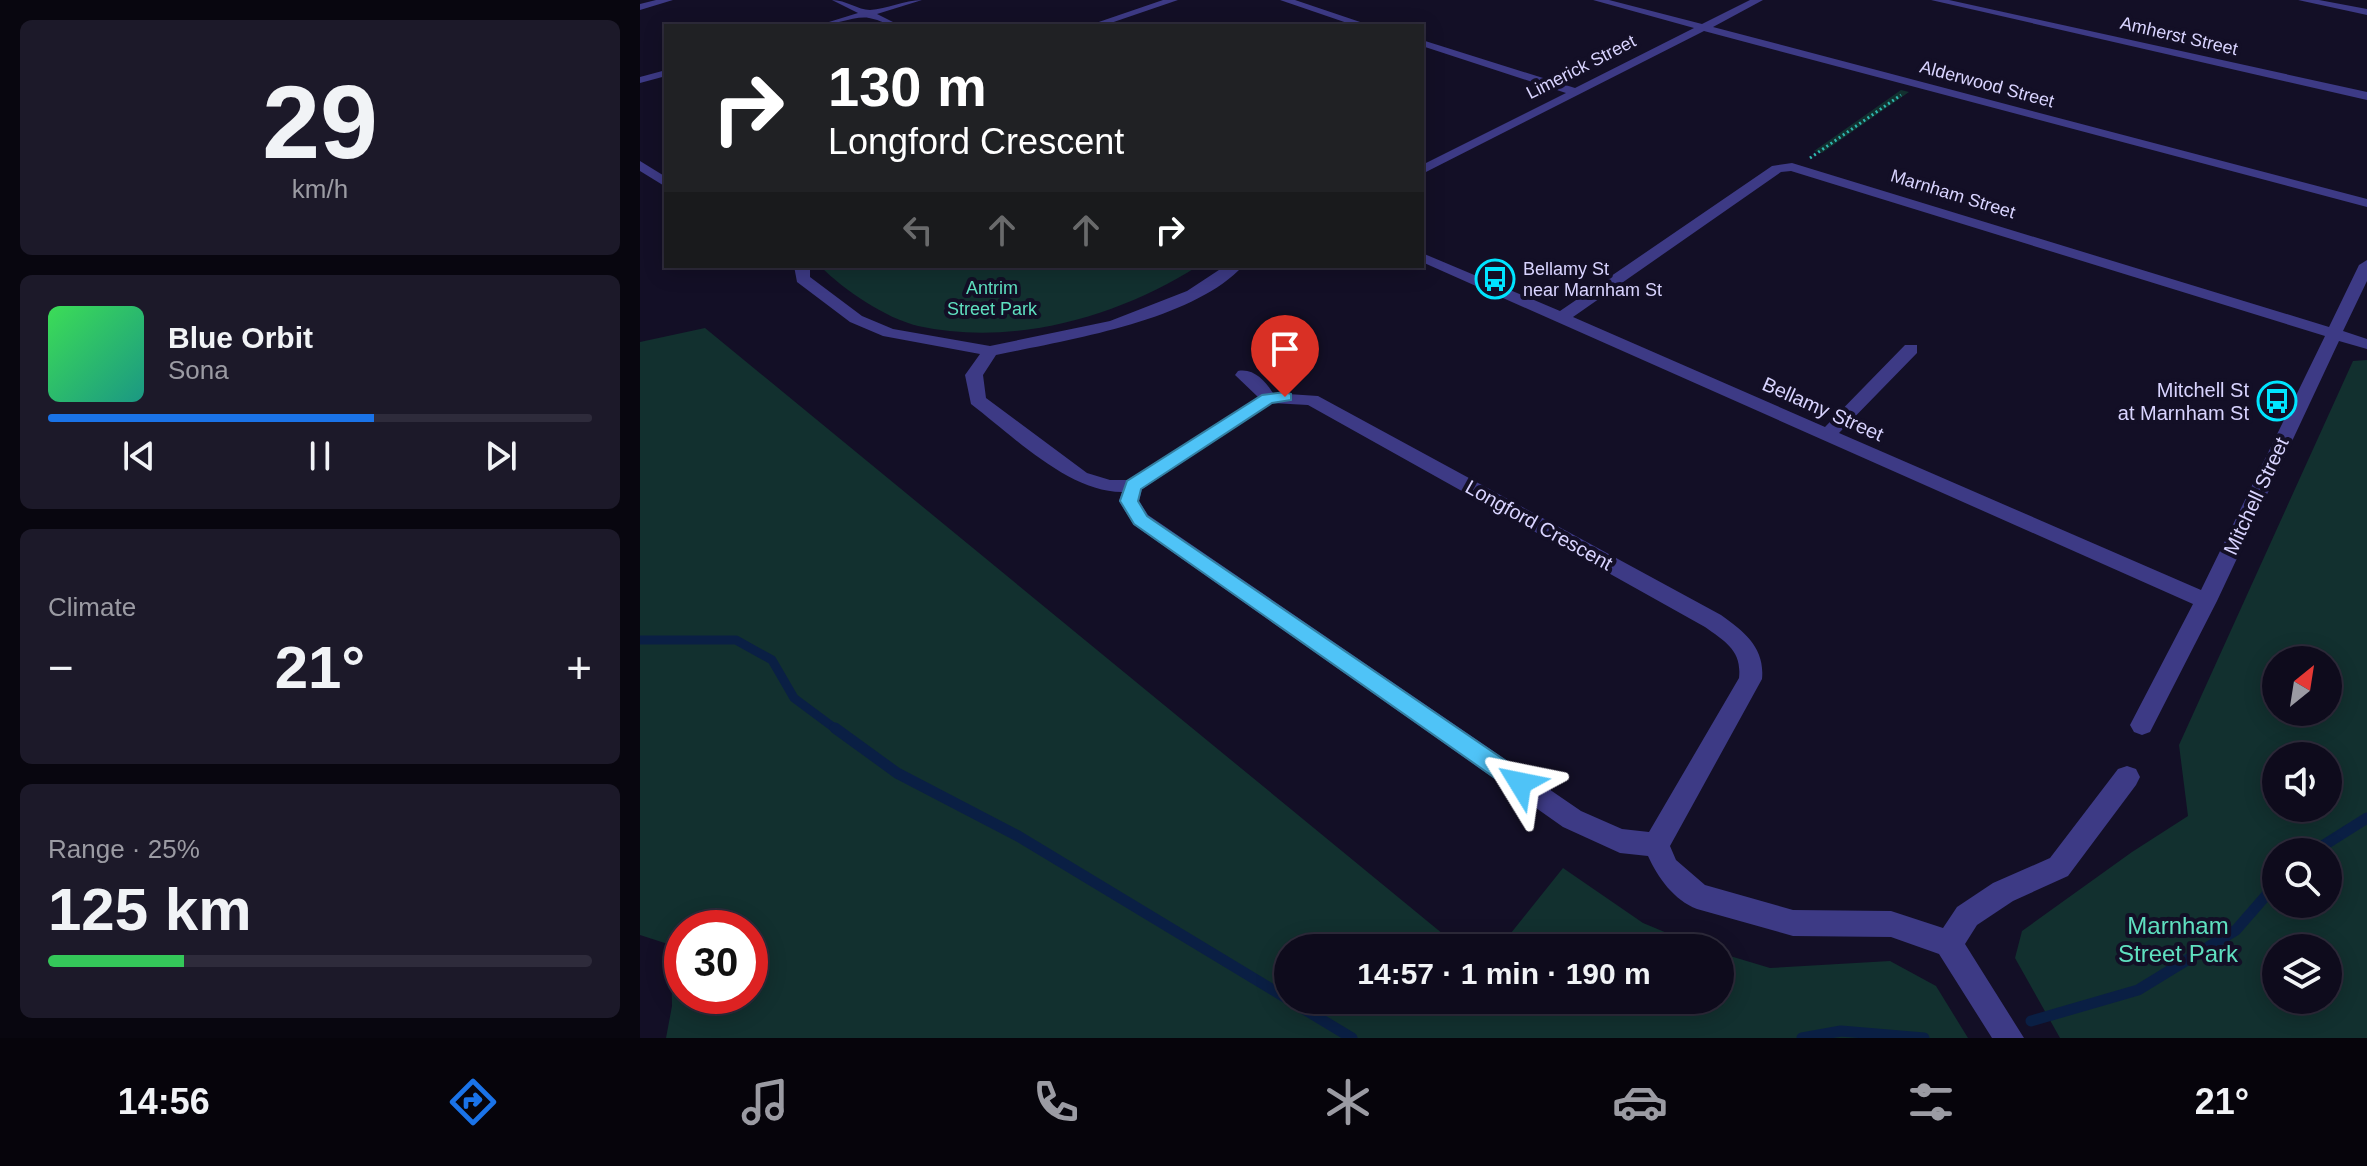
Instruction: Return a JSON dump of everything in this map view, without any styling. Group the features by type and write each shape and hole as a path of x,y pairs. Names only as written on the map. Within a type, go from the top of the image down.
{"street":[{"path":"640,7 668,0"},
{"path":"837,0 892,24"},
{"path":"828,24 917,0"},
{"path":"1098,24 1173,0"},
{"path":"1285,0 1361,24"},
{"name":"Alderwood Street","path":"1598,0 2367,203"},
{"name":"Limerick Street","path":"1424,169 1758,0"},
{"name":"Amherst Street","path":"1936,0 2367,96"},
{"path":"2303,0 2367,12"},
{"path":"1424,44 1575,92"},
{"path":"640,80 664,74"},
{"path":"640,165 664,182"},
{"name":"Marnham Street","path":"1561,318 1777,169 1805,169 2367,344"},
{"name":"Bellamy Street","path":"1424,258 2206,601"},
{"name":"Mitchell Street","path":"2142,725 2206,601 2367,265"},
{"path":"802,268 802,279 856,319 878,329 928,343 990,351 1114,325 1193,294 1232,268"},
{"path":"1827,435 1911,349"},
{"path":"990,351 974,375 977,400 1080,477 1109,486 1133,486 1268,398 1258,384 1244,375"},
{"name":"Longford Crescent","path":"1268,398 1312,400 1713,621 1738,639 1752,661 1750,679 1656,845"},
{"path":"1133,486 1129,501 1141,520 1572,819 1620,841 1656,845 1667,869 1697,896 1793,923 1891,924 1949,944 2009,1038"},
{"path":"1949,944 1967,916 2003,892 2059,867 2127,777"}],"path":[{"path":"1805,169 1808,159 1916,84"}],"green space":[{"path":"1901,90 1909,92 1822,153 1814,151"},
{"name":"Antrim Street Park","path":"822,268 1195,268 1134,300 1099,313 1027,330 991,333 954,332 905,322 866,302"},
{"path":"705,328 1443,934 1274,934 1274,1014 1734,1014 1734,957 1770,968 1890,961 1936,986 1968,1038 666,1038 670,1014 768,1014 768,910 664,910 664,943 640,935 640,342"},
{"name":"Marnham Street Park","path":"2367,360 2367,1038 2060,1038 2015,958 2022,931 2188,816 2179,745 2353,361"},
{"path":"1563,868 1643,923 1669,934 1510,934"}],"waterway":[{"path":"640,640 736,640 772,660 794,698 837,730"},
{"path":"835,728 897,773 1018,836 1274,991"},
{"path":"2335,838 2367,818"},
{"path":"2031,1021 2138,990 2236,930 2262,900"},
{"path":"1312,1014 1352,1038"},
{"path":"1802,1038 1841,1031 1924,1038"}],"place":[{"name":"Bellamy St near Marnham St","path":"1495,279"},
{"name":"Mitchell St at Marnham St","path":"2277,401"}],"route":[{"path":"1285,397 1268,398 1133,486 1129,501 1141,520 1520,783"}]}
